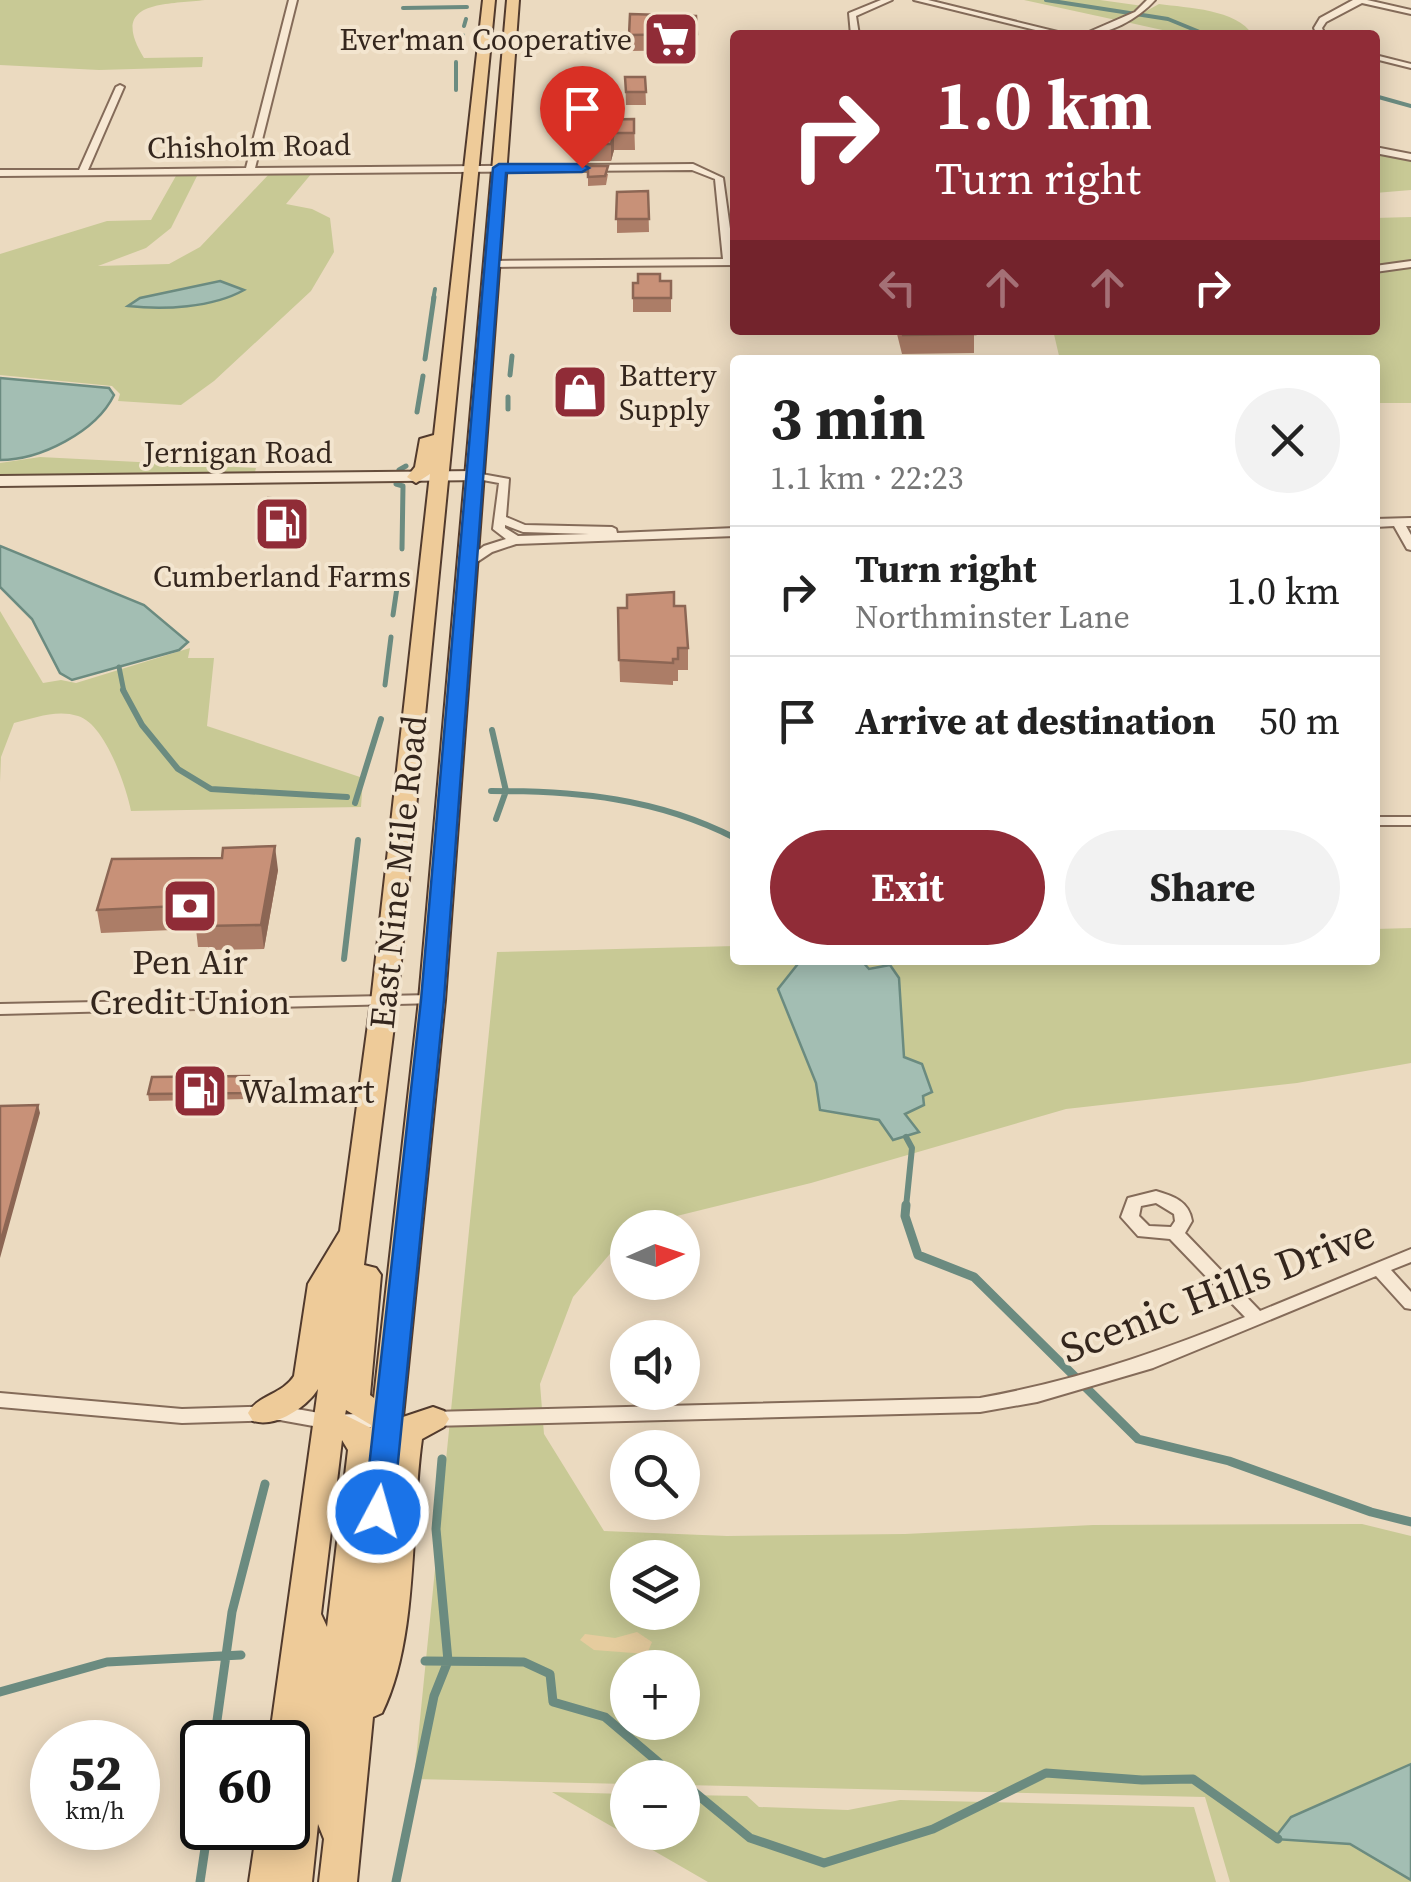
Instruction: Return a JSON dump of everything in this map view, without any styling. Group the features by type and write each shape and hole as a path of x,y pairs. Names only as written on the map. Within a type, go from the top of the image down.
{"main road":[{"name":"East Nine Mile Road","path":"290,1720 380,1038 489,0"},
{"name":"East Nine Mile Road","path":"338,1882 432,1000 512,0"},
{"path":"416,477 427,459 433,398 451,375 469,280 492,264 475,256 472,249 478,193 470,177"},
{"path":"441,476 456,482 463,494 451,622 462,641"},
{"path":"380,1038 388,1086 354,1399 368,1412 389,1420"},
{"path":"264,1413 300,1392 309,1378 323,1284 356,1228"},
{"path":"350,1770 386,1648 407,1432 433,1419"},
{"path":"330,1422 358,1434 364,1450 326,1780 342,1846"},
{"path":"292,1882 320,1662 305,1612"},
{"path":"268,1882 273,1850"}],"street":[{"path":"250,171 294,0"},
{"path":"854,30 852,15 888,0"},
{"path":"918,0 1045,30"},
{"path":"1098,30 1138,14 1150,0"},
{"path":"1319,30 1324,20 1359,0 1411,12"},
{"path":"1380,58 1411,66"},
{"path":"82,173 120,87"},
{"path":"1380,151 1411,157"},
{"name":"Chisholm Road","path":"0,174 250,171 470,177 499,168 690,167 719,178 730,249"},
{"path":"492,264 571,267 730,262"},
{"path":"1380,268 1411,264"},
{"path":"476,476 505,481 501,534 516,540"},
{"name":"Jernigan Road","path":"0,481 476,476"},
{"path":"503,520 522,528 584,528 627,534"},
{"path":"1380,523 1405,522 1411,546"},
{"path":"468,564 488,548 516,540 730,532"},
{"path":"1380,821 1411,820"},
{"path":"0,1009 432,1000"},
{"path":"1175,1234 1257,1320"},
{"name":"Scenic Hills Drive","path":"0,1400 182,1416 264,1413 330,1422 980,1406 1106,1379 1411,1255"},
{"path":"1379,1268 1411,1303"}],"green space":[{"path":"0,0 205,0 146,9 137,15 133,25 144,58 203,57 202,67 99,70 0,65"},
{"path":"1024,0 1100,0 1143,6 1116,20"},
{"path":"1159,4 1223,15 1249,30 1162,30 1126,22"},
{"path":"1380,154 1411,159 1411,190 1380,193"},
{"path":"270,173 312,173 286,204 312,209 330,218 334,252 311,291 214,381 181,405 118,401 120,394 112,386 0,375 0,254 107,221 151,220 177,174 198,174 171,228 146,248 98,266 169,264 200,247","holes":["220,281 203,303 145,308 129,306 140,298"]},
{"path":"1411,217 1411,262 1380,265 1380,218"},
{"path":"1411,267 1411,403 1380,403 1380,355 1059,355 1054,335 1380,335 1380,270"},
{"path":"40,457 256,468 254,476 0,478 0,463"},
{"path":"0,611 43,683 76,683 190,648 188,658 214,658 207,726 363,778 361,807 131,811 119,772 97,731 88,721 62,713 14,723 1,757 0,782"},
{"path":"1411,928 1411,1063 1297,1083 1066,1109 811,1183 700,1210 610,1210 610,1254 573,1297 540,1384 544,1434 604,1531 727,1536 905,1534 1093,1525 1362,1524 1411,1536 1411,1882 1230,1882 1205,1797 700,1785 700,1760 610,1760 610,1784 414,1779 497,952 730,946 730,965 1380,965 1380,929"},
{"path":"552,1792 610,1794 610,1825"},
{"path":"700,1795 747,1796 759,1807 848,1810 900,1800 1194,1807 1216,1882 708,1882 653,1850 700,1850"}],"sand":[{"path":"637,1632 652,1642 649,1650 610,1651 594,1650 580,1640 585,1634 615,1638"}],"shaded area":[{"path":"220,281 244,290 217,301 187,306 128,306 140,298"},
{"path":"0,378 109,388 114,395 81,432 32,455 0,460"},
{"path":"0,546 144,605 188,642 179,650 72,680 60,673 32,619 0,587"},
{"path":"797,965 865,965 869,969 890,965 899,978 904,1057 922,1064 932,1092 923,1096 924,1105 905,1114 919,1132 893,1140 879,1120 820,1110 816,1083 778,989"},
{"path":"1411,1764 1411,1880 1350,1844 1274,1839 1291,1817"}],"building":[{"path":"630,14 696,16 697,34 629,35"},
{"path":"625,77 645,77 646,92 626,92"},
{"path":"634,119 634,133 614,133 611,144 587,144 587,134 576,134 576,120"},
{"path":"588,166 608,166 605,176 588,177"},
{"path":"648,191 649,219 616,219 617,192"},
{"path":"638,274 660,274 660,281 671,281 671,298 633,298 633,283 638,283"},
{"path":"570,372 590,372 590,391 570,392"},
{"path":"268,498 299,500 293,526 261,529"},
{"path":"674,592 674,606 685,606 688,648 678,648 678,659 673,659 673,663 619,660 618,608 627,608 627,595"},
{"path":"275,846 261,925 195,923 198,905 97,910 112,859 222,858 223,848"},
{"name":"Walmart","path":"249,1076 247,1093 148,1094 152,1077"},
{"path":"38,1105 0,1244 0,1106"}],"waterway":[{"path":"1046,0 1168,19 1195,30"},
{"path":"403,8 467,7"},
{"path":"464,26 466,19"},
{"path":"457,51 463,35"},
{"path":"456,62 456,90"},
{"path":"1380,97 1411,106"},
{"path":"433,300 435,289"},
{"path":"425,359 434,297"},
{"path":"510,375 512,356"},
{"path":"417,412 423,376"},
{"path":"508,397 508,409"},
{"path":"399,470 406,466"},
{"path":"396,484 403,486 402,549"},
{"path":"393,615 399,574"},
{"path":"385,685 391,637"},
{"path":"119,667 124,692"},
{"path":"124,692 142,725 178,769 211,789 347,797"},
{"path":"355,803 381,719"},
{"path":"492,730 506,791"},
{"path":"491,791 506,791"},
{"path":"496,819 506,791"},
{"path":"506,791 616,799 676,814 730,836"},
{"path":"344,959 358,840"},
{"path":"906,1137 912,1148 906,1207"},
{"path":"906,1205 905,1216 918,1255 974,1277 1138,1439 1229,1461 1371,1512 1411,1522"},
{"path":"442,1459 436,1529 448,1661"},
{"path":"226,1656 232,1612 265,1484"},
{"path":"226,1656 241,1655"},
{"path":"0,1692 107,1662 226,1656"},
{"path":"217,1720 226,1656"},
{"path":"425,1661 448,1661"},
{"path":"396,1882 434,1696 448,1661"},
{"path":"448,1661 524,1662 550,1674 553,1702 605,1717 656,1760"},
{"path":"700,1797 750,1838 824,1863 933,1829 1046,1773 1142,1780 1193,1779 1278,1839"},
{"path":"200,1882 205,1850"}],"place":[{"name":"Ever'man Cooperative","path":"671,39"},
{"name":"Battery Supply","path":"580,392"},
{"name":"Cumberland Farms","path":"282,524"},
{"name":"Pen Air Credit Union","path":"190,906"},
{"name":"Walmart","path":"200,1091"}],"route":[{"path":"378,1512 452,782 499,168 582,168"}]}
